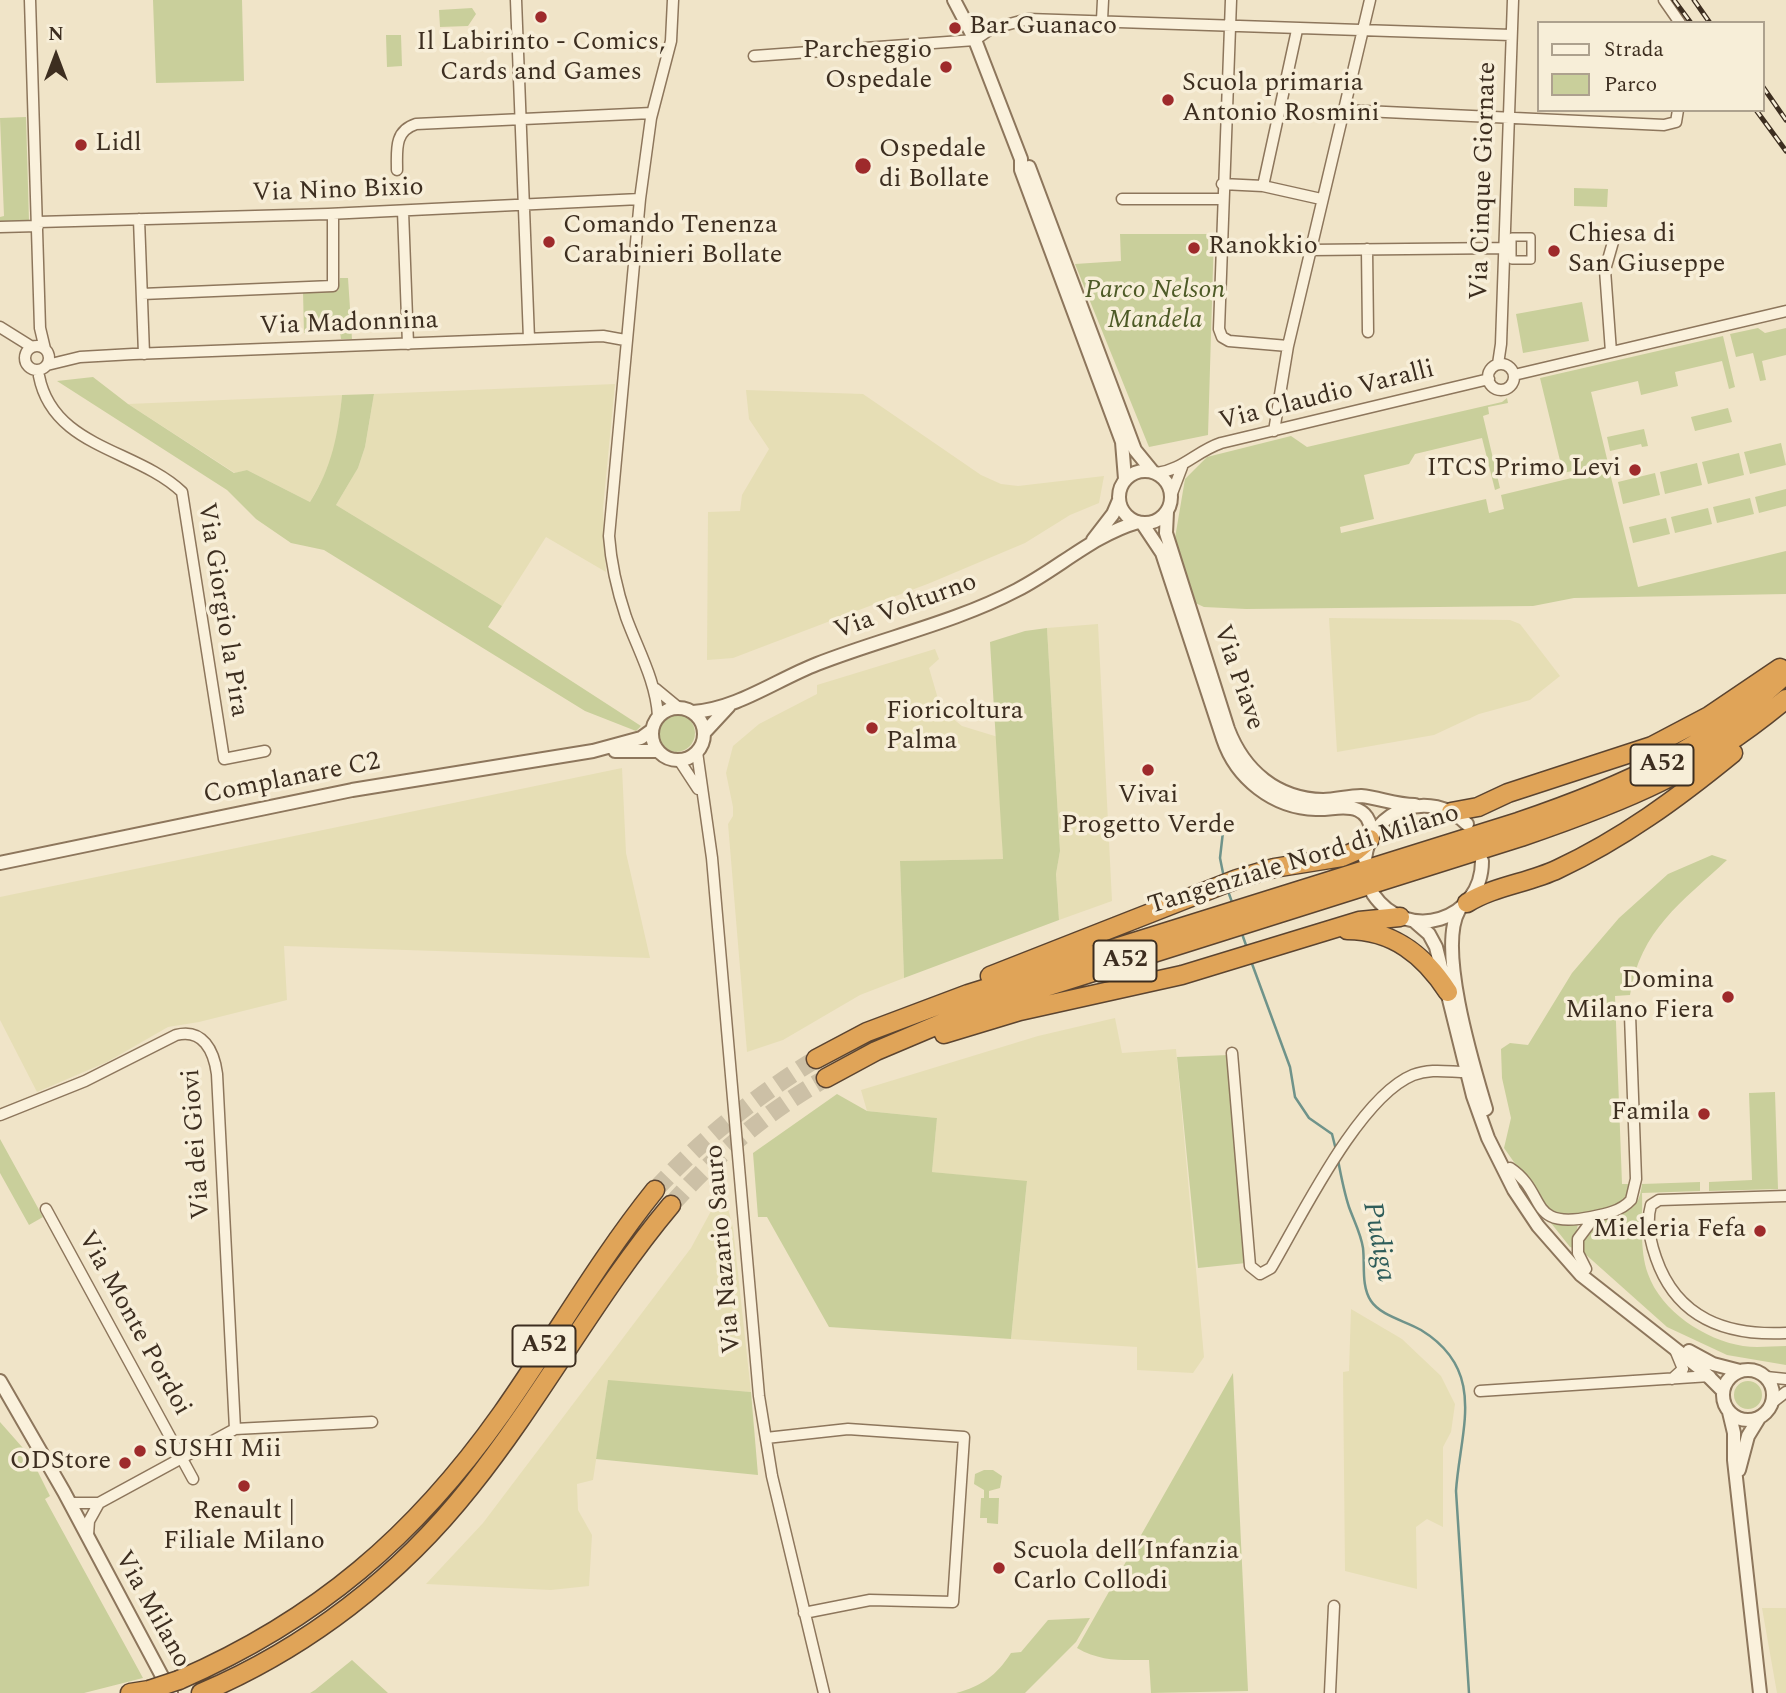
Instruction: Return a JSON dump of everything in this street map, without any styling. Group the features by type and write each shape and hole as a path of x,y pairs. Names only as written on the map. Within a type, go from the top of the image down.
{"highway":[{"path":"1451,812 1478,807 1508,793 1652,746 1709,716 1786,664"},
{"name":"Tangenziale Nord di Milano","path":"1329,930 1142,986 982,1021 826,1078 876,1051 973,1010 1518,822 1625,782 1675,758 1720,730 1786,674"},
{"name":"Tangenziale Nord di Milano","path":"1251,913 1521,838 1633,796 1721,750 1786,699"},
{"path":"1463,907 1550,873 1650,818 1741,747 1786,699"},
{"name":"Tangenziale Nord di Milano","path":"1231,920 924,1009 867,1032 816,1059 863,1028 894,1014 1237,879 1274,868 1350,854 1370,838"},
{"path":"1329,930 1373,918 1407,919"},
{"path":"1329,930 1359,930 1395,940 1424,960 1448,992"},
{"name":"A52","path":"144,1691 175,1686 259,1642 318,1604 365,1568 411,1525 483,1438 610,1247 655,1190"},
{"name":"A52","path":"201,1693 281,1653 332,1619 425,1539 491,1460 604,1291 671,1205"},
{"path":"130,1693 144,1691"}],"street":[{"path":"516,0 529,339"},
{"path":"658,716 667,710 678,708 693,712 701,722 704,733 697,752 679,760 667,758 658,751 653,741 652,730 658,716 656,689 625,615 613,575 609,545 625,340 640,199 652,113 671,41 673,0"},
{"path":"954,0 975,40 1021,159 1021,170 1122,442 1125,479 1119,500 1125,514 1140,523 1154,522 1167,512 1182,467"},
{"path":"961,0 972,23 975,40"},
{"path":"1102,0 1102,20"},
{"path":"1231,0 1222,184 1219,329 1222,337 1229,341 1288,346"},
{"path":"1274,431 1288,346 1370,0"},
{"name":"Via Cinque Giornate","path":"1498,364 1513,0"},
{"path":"1664,0 1679,21"},
{"path":"10,334 26,364 36,370 47,365 40,328 32,2"},
{"path":"754,56 975,40 991,29 1019,19 1511,35"},
{"path":"1263,186 1297,30"},
{"path":"1343,110 1671,125 1677,120 1678,112"},
{"path":"397,170 398,137 413,124 652,113"},
{"path":"1021,159 1029,167 1135,450 1168,484 1171,496"},
{"path":"1222,184 1263,186 1321,199"},
{"name":"Via Nino Bixio","path":"0,227 640,199"},
{"path":"1122,199 1222,200"},
{"path":"402,211 408,344"},
{"path":"142,294 333,286 333,214"},
{"path":"139,219 144,354"},
{"path":"1611,352 1605,270 1615,234"},
{"path":"1310,250 1504,248"},
{"path":"1367,249 1368,332"},
{"path":"1514,375 1786,311"},
{"path":"0,327 46,351"},
{"path":"26,364 26,352 33,346 40,328"},
{"name":"Via Madonnina","path":"47,365 74,358 144,354 603,336 625,340"},
{"name":"Via Madonnina","path":"46,351 74,358"},
{"path":"1498,364 1511,367 1514,375 1511,386 1502,390 1492,386 1489,379 1490,370 1498,364"},
{"name":"Via Giorgio la Pira","path":"39,376 43,397 56,416 73,430 182,492 223,759 265,751"},
{"name":"Via Claudio Varalli","path":"1155,473 1182,467 1208,448 1489,379"},
{"path":"1125,479 1138,472 1155,473"},
{"name":"Via Volturno","path":"1090,543 1113,514 1119,500"},
{"name":"Via Piave","path":"1167,512 1166,533 1228,729 1240,755 1252,769 1277,789 1305,798 1362,796 1392,804 1433,806 1451,812"},
{"name":"Via Volturno","path":"693,712 731,704 818,663 985,605 1055,568 1090,543 1140,523"},
{"name":"Via Piave","path":"1140,523 1162,553 1223,739 1237,768 1266,793 1290,805 1310,809 1349,808 1361,811 1370,824 1370,838"},
{"path":"656,689 678,708"},
{"name":"Via Volturno","path":"704,733 731,704"},
{"name":"Complanare C2","path":"0,863 352,790 593,751 638,739 652,730"},
{"name":"Complanare C2","path":"593,751 658,751"},
{"name":"Via Nazario Sauro","path":"697,752 701,795 711,840 765,1438 824,1693"},
{"name":"Via Nazario Sauro","path":"679,760 701,795"},
{"path":"1365,859 1370,838 1388,817 1415,805"},
{"path":"1451,812 1467,824"},
{"path":"1482,861 1478,885 1452,923 1450,939 1455,980 1488,1117 1510,1168 1545,1223 1586,1269 1690,1352 1713,1364 1786,1379"},
{"path":"1373,894 1386,909 1407,919 1434,942 1467,1072 1497,1159 1538,1226 1581,1275 1710,1376 1723,1391"},
{"path":"1407,919 1437,920 1463,907"},
{"path":"1510,1168 1549,1216 1563,1221 1597,1216 1625,1207 1634,1191 1630,1015"},
{"name":"Via dei Giovi","path":"0,1115 85,1082 176,1035 193,1034 206,1044 212,1054 217,1074 235,1429"},
{"path":"1232,1053 1249,1261 1254,1271 1263,1273 1271,1268 1342,1148 1375,1106 1404,1080 1423,1072 1467,1072"},
{"path":"1786,1196 1659,1200 1650,1206 1651,1238 1660,1270 1678,1297 1697,1314 1730,1330 1754,1335 1786,1333"},
{"name":"Via Monte Pordoi","path":"46,1209 193,1479"},
{"path":"1586,1269 1578,1253 1578,1238 1584,1227 1597,1216"},
{"path":"1672,1379 1683,1369 1676,1351"},
{"path":"1740,1371 1727,1381 1723,1401 1729,1412 1760,1693"},
{"path":"1480,1391 1710,1376"},
{"path":"1766,1377 1772,1386 1773,1402"},
{"name":"Via Milano","path":"0,1381 70,1503 90,1545"},
{"path":"1737,1480 1748,1436 1759,1418 1786,1392"},
{"path":"1729,1412 1743,1420 1759,1418"},
{"path":"70,1503 99,1503 235,1429 372,1422"},
{"path":"765,1438 848,1429 964,1437 953,1602 870,1600 804,1613"},
{"name":"Via Milano","path":"43,1458 59,1495 175,1686"},
{"path":"90,1545 89,1521 99,1503"},
{"path":"1330,1693 1334,1606"},
{"path":"1754,1628 1766,1693"}],"shaded area":[{"path":"615,384 603,508 606,572 546,537 502,606 336,505 358,468 365,447 374,394"},
{"path":"746,390 863,394 981,475 1001,484 1018,486 1104,476 1099,503 1070,515 1025,543 930,583 733,658 707,660 708,512 740,511 742,495 769,449 749,419"},
{"path":"342,395 337,442 331,464 310,502 247,470 235,473 128,404"},
{"path":"1329,618 1510,620 1520,624 1560,676 1530,700 1479,714 1434,735 1337,752"},
{"path":"1098,624 1112,901 1059,920 1056,874 1060,851 1047,628"},
{"path":"935,649 939,659 929,668 941,709 962,726 998,737 1003,859 900,861 904,978 860,995 783,1040 747,1052 728,824 733,816 733,807 726,773 733,746 759,724 817,694 817,685"},
{"path":"622,768 626,853 650,958 284,946 287,1000 168,1027 107,1062 37,1092 0,1020 0,897"},
{"path":"1115,1018 1122,1053 1176,1049 1204,1357 1193,1373 1137,1370 1137,1347 1011,1339 1027,1182 932,1172 937,1118 867,1111 861,1090 1038,1036"},
{"path":"723,1189 733,1228 751,1392 608,1381 593,1480 577,1484 578,1510 592,1535 589,1586 551,1590 426,1584 483,1523 691,1248"},
{"path":"1351,1309 1402,1339 1441,1376 1455,1404 1451,1432 1443,1447 1443,1527 1427,1519 1416,1527 1417,1589 1345,1571 1343,1372 1349,1371"},
{"path":"1762,1608 1786,1608 1786,1693 1777,1693"}],"green space":[{"path":"153,0 242,0 244,81 156,83"},
{"path":"472,8 476,14 468,26 440,27 439,10"},
{"path":"386,35 401,35 402,66 387,67"},
{"path":"26,117 29,221 0,222 0,217 4,216 0,118"},
{"path":"1574,188 1608,189 1607,207 1574,206"},
{"name":"Parco Nelson Mandela","path":"1120,234 1214,234 1208,435 1149,447 1075,264 1121,261"},
{"path":"340,278 348,278 352,339 341,339 340,332 304,333 303,292 338,291"},
{"path":"1582,302 1589,341 1523,353 1516,314"},
{"path":"1758,328 1765,333 1786,328 1786,355 1762,361 1766,380 1760,381 1753,353 1736,357 1730,334"},
{"path":"1723,336 1735,387 1729,389 1722,361 1675,372 1678,386 1641,395 1638,381 1591,392 1608,463 1563,473 1540,378"},
{"path":"93,377 128,404 234,473 247,470 310,502 324,476 333,450 342,395 374,394 365,447 358,468 336,505 502,606 488,627 641,726 636,731 585,711 324,550 291,543 256,519 227,490 57,381"},
{"path":"1507,398 1508,403 1488,407 1489,414 1483,416 1500,488 1495,490 1482,438 1415,454 1409,464 1364,475 1374,519 1340,527 1341,533 1486,499 1489,513 1504,509 1501,495 1609,469 1638,587 1786,551 1786,594 1574,598 1533,606 1246,609 1204,607 1193,602 1175,538 1185,479 1207,457 1291,436 1307,447 1502,402"},
{"path":"1728,408 1732,422 1695,431 1691,417"},
{"path":"1644,429 1648,446 1642,447 1641,444 1610,451 1607,437"},
{"path":"1781,443 1786,465 1750,474 1744,452"},
{"path":"1739,453 1744,475 1708,484 1702,462"},
{"path":"1697,463 1702,485 1665,494 1660,472"},
{"path":"1655,473 1660,495 1623,504 1618,482"},
{"path":"1786,489 1786,506 1759,513 1755,497"},
{"path":"1750,498 1754,514 1717,523 1713,507"},
{"path":"1708,508 1712,524 1675,533 1671,517"},
{"path":"1666,518 1670,534 1633,543 1629,527"},
{"path":"1047,628 1060,851 1056,874 1059,920 904,978 900,861 1003,859 990,642 1025,631"},
{"path":"676,714 690,719 695,733 690,747 676,752 662,747 657,733 662,719"},
{"path":"1712,855 1727,860 1679,904 1653,935 1635,972 1630,995 1615,996 1622,1184 1630,1184 1629,1192 1623,1200 1614,1205 1593,1212 1550,1213 1504,1148 1511,1118 1502,1078 1501,1049 1510,1043 1528,1045 1572,973 1619,918 1668,874"},
{"path":"1229,1055 1246,1263 1198,1268 1177,1057"},
{"path":"1775,1092 1778,1189 1709,1191 1709,1182 1752,1180 1749,1093"},
{"path":"837,1094 867,1111 937,1118 932,1172 1027,1181 1011,1339 829,1327 767,1217 758,1217 753,1153"},
{"path":"0,1139 43,1217 29,1225 0,1173"},
{"path":"1700,1182 1700,1191 1642,1193 1643,1254 1654,1287 1663,1300 1686,1322 1714,1337 1743,1346 1786,1346 1786,1365 1727,1355 1667,1327 1584,1253 1583,1238 1590,1227 1601,1219 1630,1209 1640,1196 1642,1184"},
{"path":"1551,1223 1578,1224 1573,1248 1570,1247"},
{"path":"1233,1373 1248,1691 1151,1693 1149,1660 1103,1658 1077,1648"},
{"path":"608,1380 751,1392 758,1475 596,1459"},
{"path":"1748,1381 1758,1385 1762,1395 1758,1405 1748,1409 1738,1405 1734,1395 1738,1385"},
{"path":"0,1422 30,1456 50,1496 45,1499 143,1678 84,1693 0,1693"},
{"path":"993,1470 1002,1476 1000,1488 989,1491 989,1498 999,1498 998,1524 987,1523 987,1518 980,1518 984,1490 974,1484 975,1474"},
{"path":"1090,1618 1076,1642 1025,1693 956,1693 988,1679 1011,1653 1021,1652 1048,1620"},
{"path":"352,1660 388,1693 310,1693 315,1690"}],"waterway":[{"name":"Pudiga","path":"1224,823 1220,858 1224,878"},
{"name":"Pudiga","path":"1228,891 1233,905"},
{"name":"Pudiga","path":"1241,931 1247,948"},
{"name":"Pudiga","path":"1251,961 1290,1067 1295,1097 1309,1118 1332,1134 1336,1150"},
{"name":"Pudiga","path":"1338,1160 1347,1201 1362,1243 1365,1282 1371,1301 1381,1311 1421,1330 1442,1346 1455,1364 1463,1383 1464,1424 1456,1491 1469,1693"}],"tunnel":[{"path":"655,1190 731,1119 816,1059"},
{"path":"671,1205 706,1168 743,1135 826,1078"}],"railway":[{"path":"1674,0 1690,21"},
{"path":"1694,0 1709,21"},
{"path":"1765,90 1786,120"},
{"path":"1757,112 1786,151"}],"place":[{"name":"Il Labirinto - Comics, Cards and Games","path":"541,17"},
{"name":"Bar Guanaco","path":"955,28"},
{"name":"Parcheggio Ospedale","path":"946,67"},
{"name":"Scuola primaria Antonio Rosmini","path":"1168,100"},
{"name":"Lidl","path":"81,145"},
{"name":"Ospedale di Bollate","path":"863,166"},
{"name":"Comando Tenenza Carabinieri Bollate","path":"549,242"},
{"name":"Ranokkio","path":"1194,248"},
{"name":"Chiesa di San Giuseppe","path":"1554,251"},
{"name":"ITCS Primo Levi","path":"1635,470"},
{"name":"Fioricoltura Palma","path":"872,728"},
{"name":"Vivai Progetto Verde","path":"1148,770"},
{"name":"Domina Milano Fiera","path":"1728,997"},
{"name":"Famila","path":"1704,1114"},
{"name":"Mieleria Fefa","path":"1760,1231"},
{"name":"SUSHI Mii","path":"140,1451"},
{"name":"ODStore","path":"125,1463"},
{"name":"Renault | Filiale Milano","path":"244,1486"},
{"name":"Scuola dell’Infanzia Carlo Collodi","path":"999,1568"}]}
